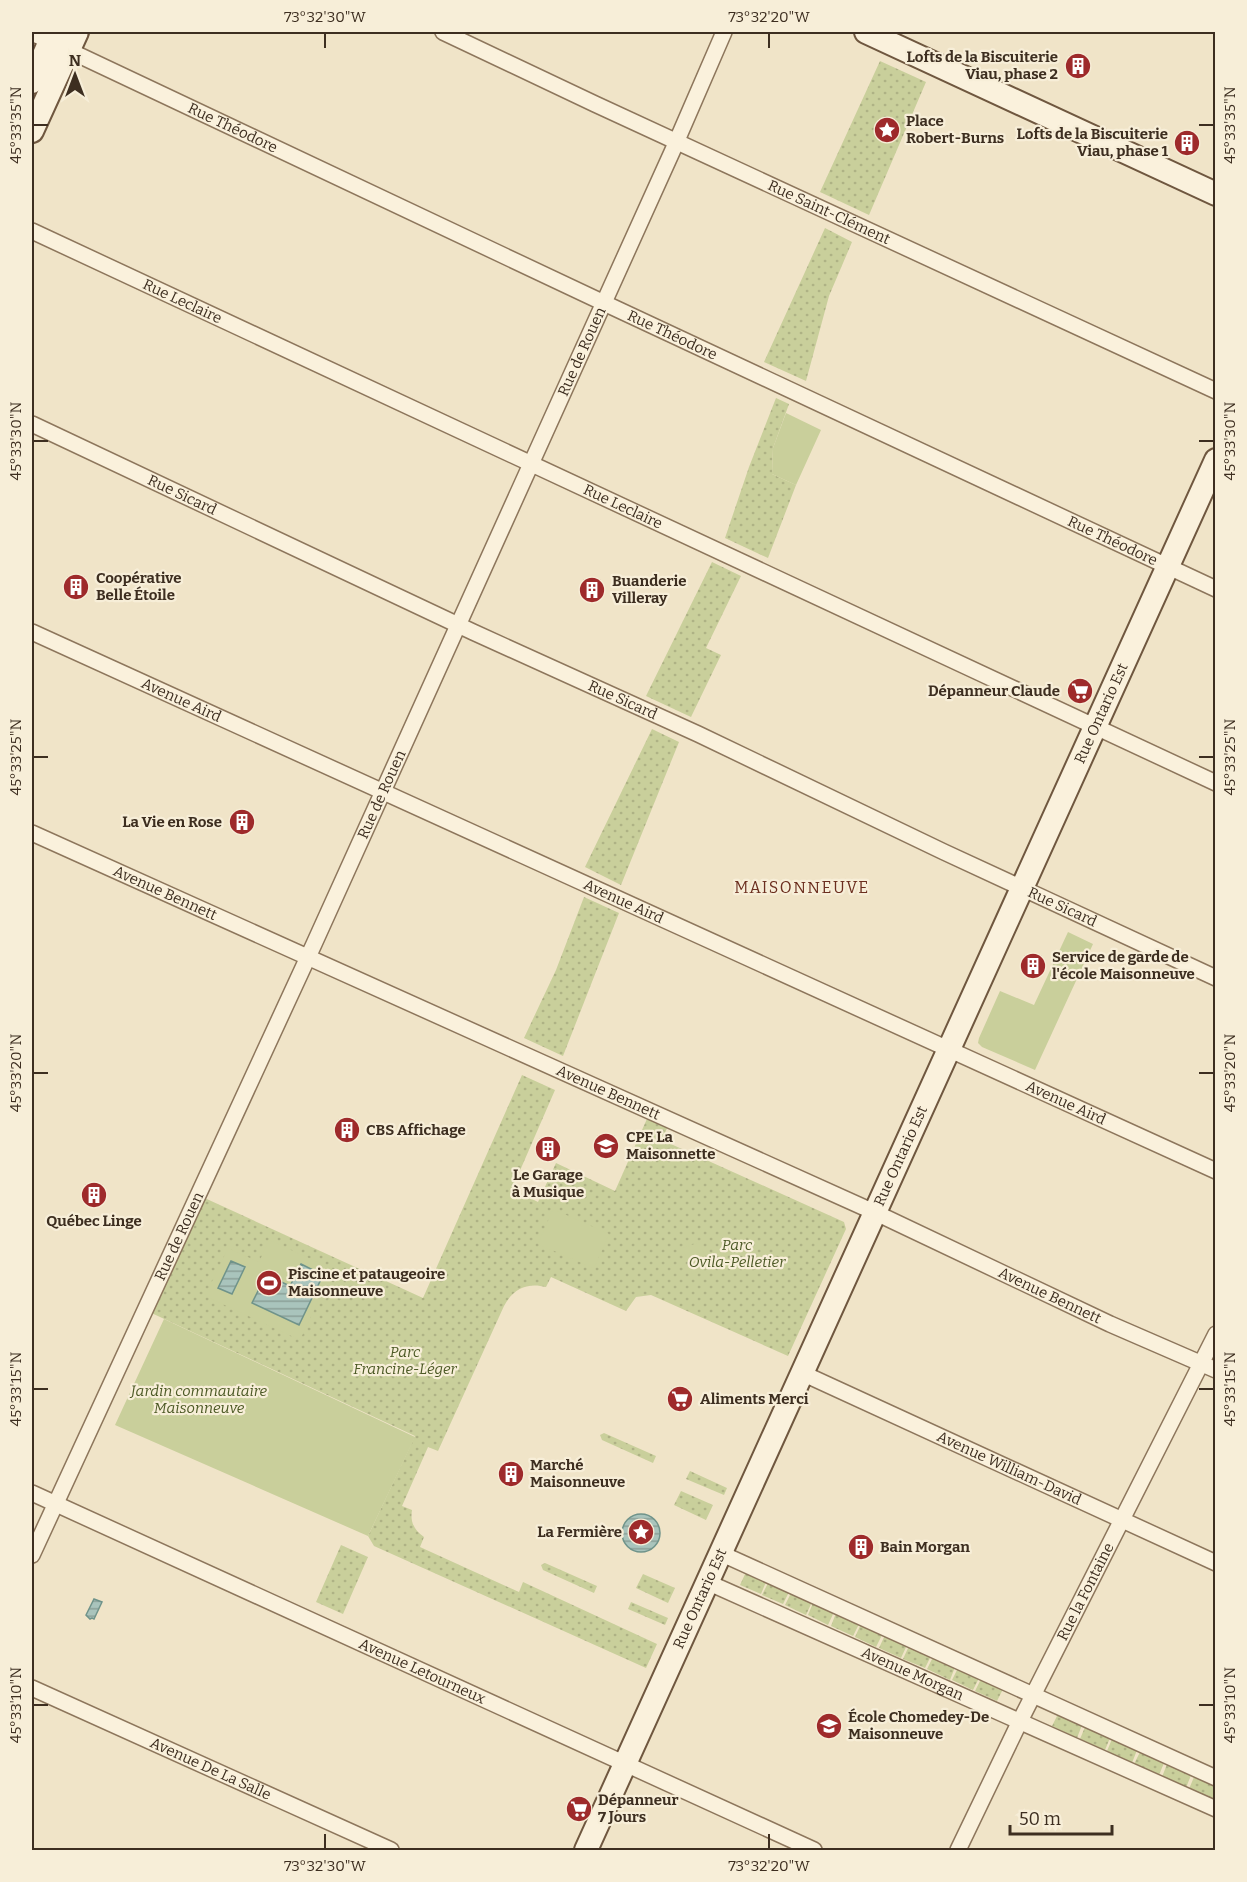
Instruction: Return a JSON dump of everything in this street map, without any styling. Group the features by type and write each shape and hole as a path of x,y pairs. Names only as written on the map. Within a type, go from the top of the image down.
{"main road":[{"path":"866,32 1215,194"},
{"path":"32,82 56,38"},
{"path":"32,131 56,38"},
{"name":"Rue Ontario Est","path":"586,1851 1215,460"}],"street":[{"name":"Rue Saint-Clément","path":"443,32 1215,391"},
{"name":"Rue de Rouen","path":"32,1555 459,625 724,32"},
{"name":"Rue Théodore","path":"56,38 604,303 1215,589"},
{"name":"Rue Leclaire","path":"32,231 1215,783"},
{"name":"Rue Sicard","path":"32,424 1215,978"},
{"name":"Avenue Aird","path":"32,632 1215,1171"},
{"name":"Avenue Bennett","path":"32,833 874,1212 1110,1324 1215,1370"},
{"name":"Rue la Fontaine","path":"958,1851 1020,1721 1215,1334"},
{"name":"Avenue William-David","path":"802,1373 1215,1563"},
{"name":"Avenue Letourneux","path":"32,1493 814,1851"},
{"name":"Avenue Morgan","path":"720,1553 1215,1778"},
{"name":"Avenue Morgan","path":"707,1582 1215,1809"},
{"name":"Avenue De La Salle","path":"32,1688 391,1851"}],"green space":[{"path":"880,61 926,82 869,215 820,192"},
{"path":"825,228 852,242 829,296 806,381 764,362"},
{"path":"776,398 789,404 773,448 772,474 796,485 768,558 725,538"},
{"path":"786,413 821,430 796,485 772,474 773,448"},
{"path":"712,562 741,576 706,648 721,655 691,717 646,696"},
{"path":"652,729 679,742 621,885 585,867"},
{"path":"584,897 619,913 563,1056 524,1038 556,970"},
{"path":"1068,932 1093,944 1035,1070 982,1047 978,1043 979,1038 1000,991 1034,1005"},
{"name":"Parc Francine-Léger","path":"522,1075 555,1090 512,1189 538,1202 556,1163 615,1191 650,1112 670,1121 662,1140 844,1222 846,1229 788,1356 651,1295 636,1297 626,1311 551,1277 546,1287 533,1285 521,1288 504,1306 438,1451 428,1447 402,1506 412,1510 414,1525 424,1537 420,1547 519,1592 523,1582 657,1644 646,1668 374,1546 368,1536 415,1436 145,1310 198,1195 423,1298"},
{"path":"553,1209 609,1234 594,1268 538,1244"},
{"name":"Piscine et pataugeoire Maisonneuve","path":"269,1240 333,1269 300,1340 205,1296 228,1248 259,1262"},
{"path":"700,1242 709,1268 692,1274 683,1248"},
{"name":"Jardin commautaire Maisonneuve","path":"164,1319 415,1437 368,1536 115,1425"},
{"path":"604,1433 656,1456 653,1463 602,1440 600,1435"},
{"path":"690,1471 727,1488 724,1495 686,1479"},
{"path":"681,1491 713,1505 706,1520 674,1505"},
{"path":"341,1545 368,1557 343,1614 316,1602"},
{"path":"545,1563 597,1586 594,1593 543,1570 541,1565"},
{"path":"746,1572 766,1582 761,1594 740,1585"},
{"path":"643,1574 675,1588 668,1603 636,1588"},
{"path":"768,1583 789,1592 783,1604 762,1595"},
{"path":"791,1593 812,1602 806,1615 785,1605"},
{"path":"631,1602 668,1618 665,1625 628,1609"},
{"path":"813,1603 834,1612 828,1625 808,1615"},
{"path":"836,1613 859,1624 853,1636 831,1626"},
{"path":"861,1624 882,1635 876,1647 855,1637"},
{"path":"885,1635 907,1645 901,1658 879,1648"},
{"path":"909,1646 931,1656 925,1668 903,1659"},
{"path":"933,1657 955,1667 950,1680 927,1669"},
{"path":"958,1668 979,1678 973,1690 952,1680"},
{"path":"981,1679 1003,1689 997,1701 975,1691"},
{"path":"1058,1714 1082,1725 1077,1738 1052,1726"},
{"path":"1085,1727 1110,1738 1105,1750 1080,1739"},
{"path":"1112,1739 1137,1750 1132,1763 1107,1751"},
{"path":"1140,1752 1164,1763 1159,1775 1134,1764"},
{"path":"1167,1764 1191,1775 1186,1788 1162,1777"},
{"path":"1194,1777 1215,1787 1213,1800 1189,1789"}],"water":[{"path":"231,1261 245,1267 232,1294 218,1288"},
{"path":"301,1264 323,1275 299,1325 252,1303 266,1275 290,1286"},
{"path":"641,1514 648,1515 654,1520 659,1526 659,1540 654,1546 648,1551 641,1552 634,1551 628,1546 623,1540 622,1533 623,1526 628,1520 634,1515"},
{"path":"94,1599 102,1602 94,1619 90,1619 86,1615"}],"place":[{"name":"Lofts de la Biscuiterie Viau, phase 2","path":"1078,66"},
{"name":"Place Robert-Burns","path":"887,130"},
{"name":"Lofts de la Biscuiterie Viau, phase 1","path":"1187,143"},
{"name":"Coopérative Belle Étoile","path":"76,587"},
{"name":"Buanderie Villeray","path":"592,590"},
{"name":"Dépanneur Claude","path":"1080,691"},
{"name":"La Vie en Rose","path":"242,822"},
{"name":"Service de garde de l'école Maisonneuve","path":"1033,966"},
{"name":"CBS Affichage","path":"347,1130"},
{"name":"CPE La Maisonnette","path":"606,1146"},
{"name":"Le Garage à Musique","path":"548,1149"},
{"name":"Québec Linge","path":"94,1195"},
{"name":"Piscine et pataugeoire Maisonneuve","path":"269,1283"},
{"name":"Aliments Merci","path":"680,1399"},
{"name":"Marché Maisonneuve","path":"511,1474"},
{"name":"La Fermière","path":"641,1532"},
{"name":"Bain Morgan","path":"861,1547"},
{"name":"École Chomedey-De Maisonneuve","path":"829,1726"},
{"name":"Dépanneur 7 Jours","path":"579,1809"}],"district":[{"name":"MAISONNEUVE","path":"802,887"}],"park label":[{"name":"Parc Ovila-Pelletier","path":"737,1254"}]}
